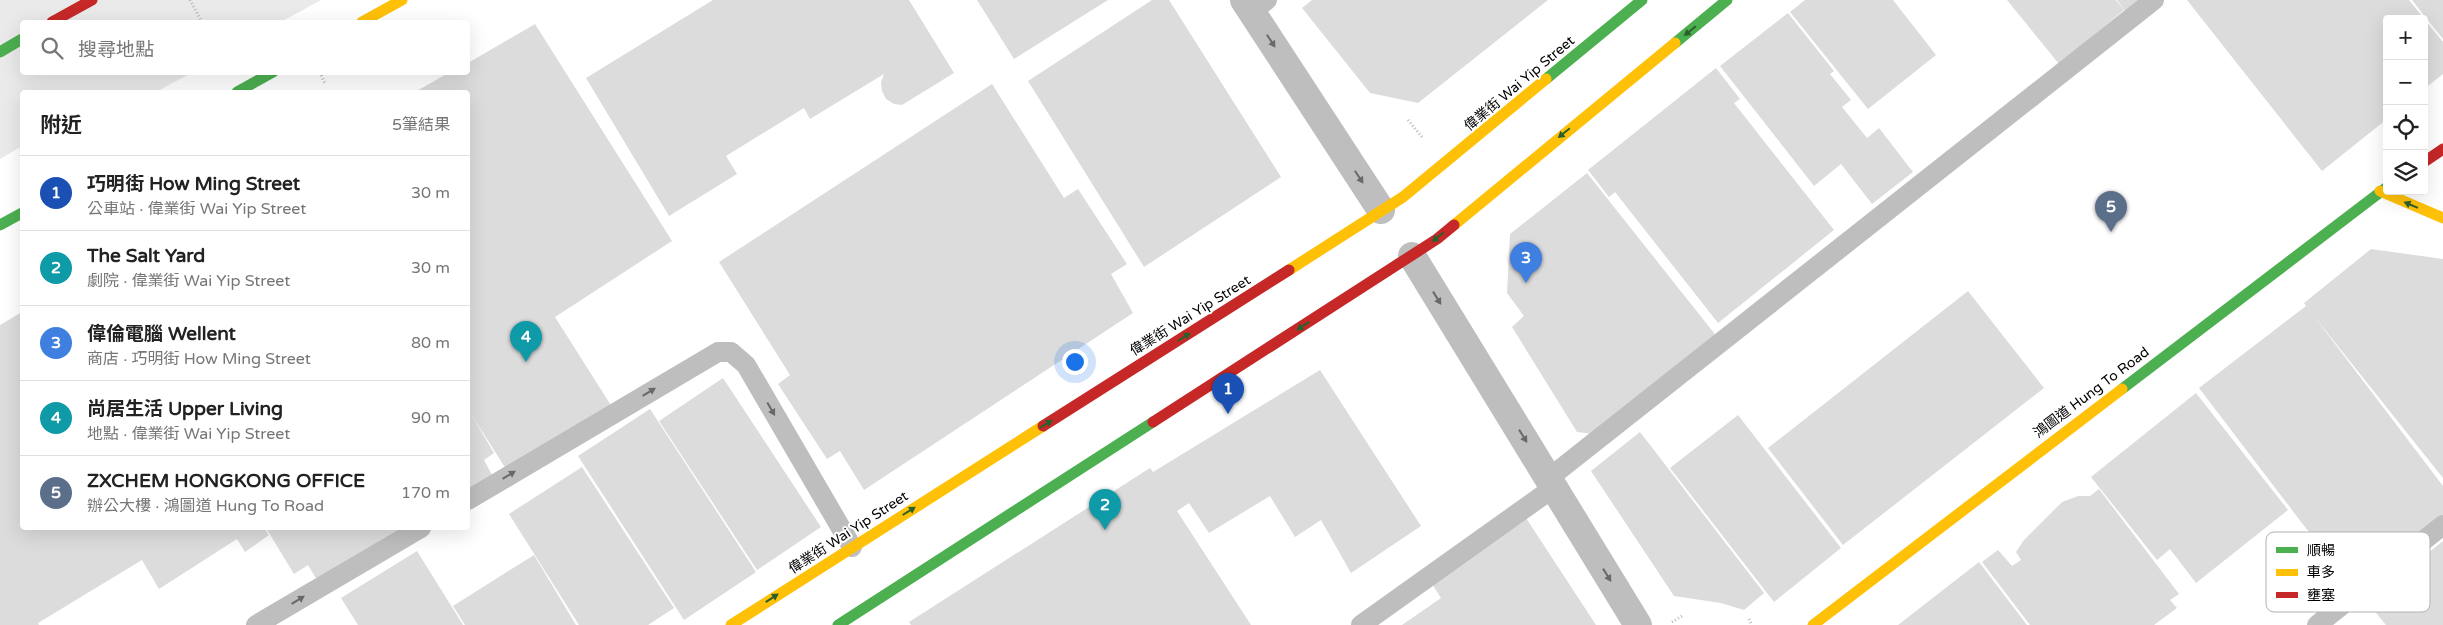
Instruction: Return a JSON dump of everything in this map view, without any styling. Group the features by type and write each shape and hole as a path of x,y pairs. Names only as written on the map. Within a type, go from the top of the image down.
{"main road":[{"path":"56,20 92,0"},
{"path":"366,20 402,0"},
{"name":"偉業街 Wai Yip Street","path":"731,625 1403,197 1642,0"},
{"path":"838,625 1412,256 1436,239 1728,0"},
{"path":"0,52 20,40"},
{"path":"241,90 268,75"},
{"path":"2428,159 2443,149"},
{"name":"鴻圖道 Hung To Road","path":"1800,625 1813,624 2383,189"},
{"path":"2395,195 2443,218"},
{"path":"0,225 20,214"}],"street":[{"path":"1254,4 1381,210"},
{"path":"1412,256 1638,625"}],"lane":[{"path":"1360,625 1551,483 2154,0"},
{"path":"470,499 718,352 731,352 746,365 852,547"},
{"path":"2430,535 2443,525"},
{"path":"256,625 418,530"},
{"path":"2317,625 2333,612"}],"path":[{"path":"190,0 201,20"},
{"path":"321,75 325,84"},
{"path":"1672,622 1682,616"},
{"path":"1748,619 1752,625"}],"shaded area":[{"path":"0,0 321,0 285,20 20,20 20,75 187,75 160,90 20,90 20,147 0,159"}],"building":[{"path":"713,0 909,0 954,73 902,105 894,104 886,99 882,91 881,82 884,74 810,119 804,108 726,156 737,174 669,216 586,78"},
{"path":"977,0 1108,0 1014,59"},
{"path":"1152,0 1169,0 1281,177 1144,267 1028,81"},
{"path":"1312,0 1548,0 1418,103 1370,93 1302,8"},
{"path":"1805,0 1893,0 1936,55 1868,109 1790,12"},
{"path":"2007,0 2116,0 2124,10 2059,64"},
{"path":"2117,0 2138,0 2125,11"},
{"path":"2187,0 2409,0 2421,15 2383,15 2383,122 2322,171"},
{"path":"2412,0 2443,0 2443,39 2428,20 2428,15 2424,15"},
{"path":"1788,13 1834,71 1830,74 1851,100 1842,107 1867,138 1879,128 1913,172 1872,204 1841,164 1814,186 1720,66"},
{"path":"2428,23 2443,42 2443,74 2428,86"},
{"path":"535,24 672,241 555,317 612,407 506,469 471,414 494,453 484,460 493,477 470,491 470,90 418,90 445,75 470,75 470,62"},
{"path":"1716,68 1740,99 1734,103 1834,230 1718,323 1615,192 1609,197 1588,170"},
{"path":"992,84 1064,198 1078,189 1127,264 1111,274 1133,313 864,490 840,451 827,459 778,384 790,375 719,262"},
{"path":"1587,173 1718,338 1594,434 1577,432 1512,327 1524,316 1507,293 1510,234"},
{"path":"2371,249 2443,259 2443,478 2313,315 2443,486 2443,515 2421,532 2309,532 2199,388 2306,306 2304,303"},
{"path":"1968,291 2044,388 1843,545 1768,448"},
{"path":"20,313 20,530 265,530 269,535 245,552 237,539 159,589 142,560 38,623 39,625 0,625 0,325"},
{"path":"1320,370 1421,526 1351,573 1321,520 1295,537 1270,496 1209,533 1189,503 1177,511 1251,625 911,625 909,622 1150,468 1153,472"},
{"path":"723,378 821,527 757,570 659,421"},
{"path":"2196,393 2288,510 2196,583 2170,549 2157,560 2091,477"},
{"path":"650,409 756,572 684,620 578,456"},
{"path":"1738,415 1841,548 1774,602 1670,468"},
{"path":"1640,432 1764,593 1744,610 1721,603 1674,596 1591,471"},
{"path":"582,467 674,608 648,625 579,625 509,514"},
{"path":"2099,489 2179,594 2170,600 2177,608 2154,625 2030,625 1982,562 1998,550 2012,566 2021,560 2016,552 2024,540 2062,502 2078,496 2090,496"},
{"path":"1526,518 1596,625 1402,625 1441,598 1432,584"},
{"path":"267,530 403,530 317,580 308,565 294,574"},
{"path":"2443,541 2443,625 2386,625 2375,612 2430,612 2430,551"},
{"path":"417,551 463,625 358,625 341,598"},
{"path":"534,555 576,625 465,625 453,606"},
{"path":"1979,562 2027,625 1898,625"}],"traffic: fast":[{"path":"1546,79 1642,0"},
{"path":"1675,43 1727,0"},
{"path":"0,52 20,40"},
{"path":"241,90 268,75"},
{"path":"2122,389 2383,190"},
{"path":"0,225 20,214"},
{"path":"838,625 1153,422"}],"traffic: slow":[{"path":"366,20 402,0"},
{"path":"1454,225 1675,43"},
{"path":"1289,270 1403,197 1546,79"},
{"path":"2380,191 2443,218"},
{"path":"1813,625 2122,389"},
{"path":"731,625 1043,426"}],"traffic: jam":[{"path":"56,20 92,0"},
{"path":"2428,159 2443,149"},
{"path":"1153,422 1437,239 1454,225"},
{"path":"1043,426 1289,270"}],"place":[{"name":"ZXCHEM HONGKONG OFFICE","path":"2111,232"},
{"name":"偉倫電腦 Wellent","path":"1526,283"},
{"name":"尚居生活 Upper Living","path":"526,362"},
{"name":"巧明街 How Ming Street","path":"1228,414"},
{"name":"The Salt Yard","path":"1105,530"}]}
